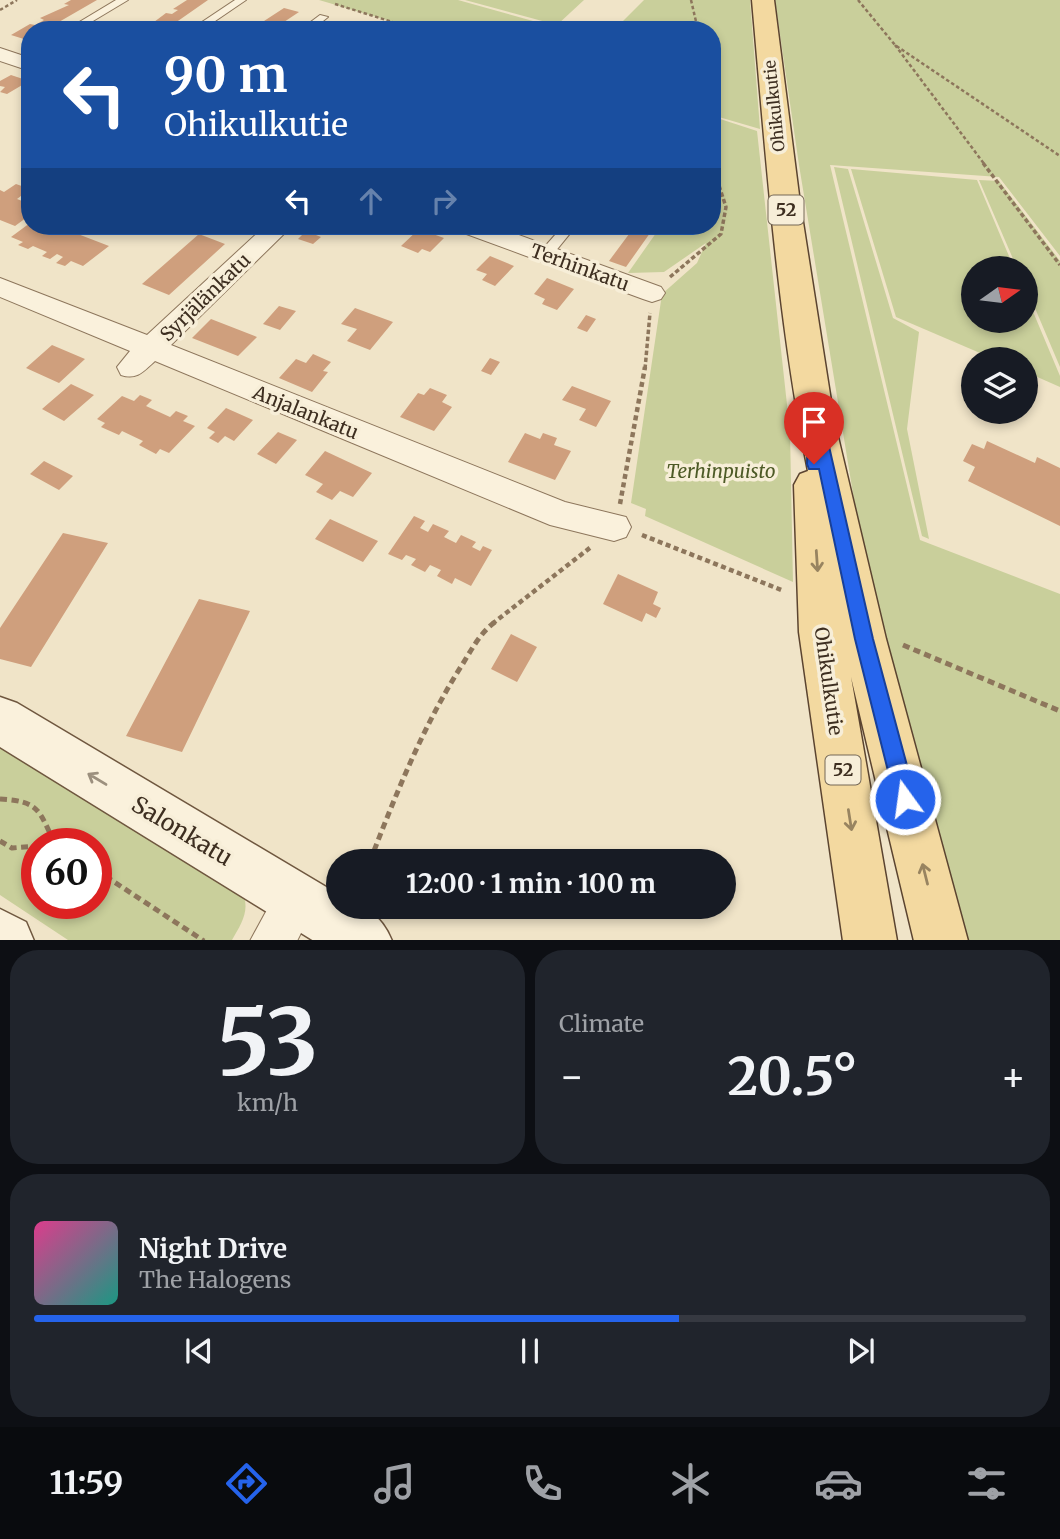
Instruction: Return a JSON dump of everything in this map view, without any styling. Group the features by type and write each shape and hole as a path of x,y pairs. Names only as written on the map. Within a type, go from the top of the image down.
{"main road":[{"name":"Ohikulkutie","path":"763,0 785,203 816,420 864,639 941,940"},
{"name":"Ohikulkutie","path":"816,420 813,509 821,632 865,930"},
{"name":"Salonkatu","path":"0,720 284,920 365,940"},
{"path":"0,936 7,940"}],"street":[{"name":"Syrjälänkatu","path":"141,358 271,235"},
{"name":"Terhinkatu","path":"493,235 652,293"},
{"name":"Anjalankatu","path":"0,287 141,358 562,515 614,527"}],"lane":[{"path":"87,21 123,0"},
{"path":"209,21 241,0"},
{"path":"317,21 323,17"},
{"path":"545,255 562,235"}],"path":[{"path":"0,9 17,0"},
{"path":"691,0 696,21"},
{"path":"858,0 895,45 1060,265"},
{"path":"332,4 388,21"},
{"path":"895,45 1060,156"},
{"path":"614,527 673,545 791,594"},
{"path":"899,643 1060,711"},
{"path":"0,799 21,800 37,808 47,828"},
{"path":"0,841 12,848 21,847"},
{"path":"112,880 204,940"}],"green space":[{"path":"319,0 458,0 533,21 390,21"},
{"path":"465,0 584,0 561,21 542,21"},
{"path":"644,0 750,0 760,129 721,118 721,21 623,21"},
{"path":"775,0 1060,0 1060,256 999,177 830,165 920,540 1060,594 1060,940 964,940 887,673 861,542 799,165"},
{"name":"Terhinpuisto","path":"721,119 757,131 790,432 793,582 645,516 646,509 631,503 662,294 697,263 706,243 664,272 628,273 655,235 721,235"},
{"path":"834,167 848,169 893,318 919,332 907,429 929,539 922,536"},
{"path":"851,169 977,180 1009,256 961,256 961,333 1038,333 1038,324 1060,376 1060,387 1038,377 1038,347 966,347 896,317"},
{"path":"979,180 999,181 1060,261 1060,367 1038,315 1038,256 1012,256"},
{"path":"0,745 242,892 246,905 244,917 232,940 68,940 36,919 112,919 112,828 21,828 21,909 0,895"}],"building":[{"path":"71,0 97,0 61,21 42,21 40,18 69,5 64,4"},
{"path":"187,0 208,0 178,21 155,21 166,13 172,14 178,10 173,9"},
{"path":"284,8 299,12 286,21 264,21"},
{"path":"21,29 21,38 11,35"},
{"path":"11,75 21,78 21,86 7,94 0,92 5,87 0,86 0,81"},
{"path":"16,184 21,186 21,196 17,199 21,201 21,222 15,226 0,220 0,190 4,192"},
{"path":"21,230 21,235 80,235 109,246 83,266 71,261 65,266 56,263 63,257 57,254 50,259 42,256 47,252 33,246 28,249 18,245 23,242 11,237"},
{"path":"198,235 225,244 169,295 142,284"},
{"path":"302,235 321,237 313,244 298,239"},
{"path":"413,235 436,235 444,238 430,252 422,249 418,253 401,246"},
{"path":"628,235 649,235 626,267 609,261"},
{"path":"490,256 514,266 495,286 482,280 487,274 476,270"},
{"path":"547,278 574,289 557,310 542,304 545,299 534,294"},
{"path":"279,306 296,311 280,330 263,324"},
{"path":"355,308 393,322 370,350 347,341 357,329 341,324"},
{"path":"586,315 596,319 587,332 577,328"},
{"path":"211,319 257,337 238,356 192,338"},
{"path":"52,345 85,359 59,383 26,368"},
{"path":"313,354 331,362 323,371 328,372 312,392 279,378 296,359 306,363"},
{"path":"490,358 500,362 491,375 481,371"},
{"path":"71,384 94,395 64,421 42,409"},
{"path":"572,386 611,401 596,427 579,420 586,409 562,400"},
{"path":"430,388 447,395 442,402 452,407 434,431 400,417 418,393 424,395"},
{"path":"140,395 152,400 146,406 170,417 176,411 188,416 183,421 195,426 169,453 160,449 156,454 139,445 143,441 122,431 119,435 101,427 105,423 97,419 122,396 134,401"},
{"path":"226,408 253,420 234,441 225,436 218,443 209,438 215,432 207,428"},
{"path":"278,432 297,440 276,464 257,454"},
{"path":"525,433 540,439 543,433 557,438 554,445 571,451 555,480 508,462"},
{"path":"987,441 1035,463 1037,457 1060,468 1060,526 968,481 975,467 963,461 972,444 984,449"},
{"path":"325,451 372,473 353,497 340,491 332,500 316,492 323,484 305,475"},
{"path":"44,461 73,476 59,490 30,474"},
{"path":"414,516 425,521 420,528 428,532 433,524 449,531 444,537 456,543 461,535 476,542 472,547 480,551 483,546 492,550 471,586 455,578 452,584 437,576 441,570 430,565 425,572 411,565 416,559 406,555 402,560 388,554"},
{"path":"330,519 378,541 363,562 315,539"},
{"path":"63,533 108,543 31,667 0,659 0,628"},
{"path":"618,574 658,592 653,604 661,608 656,618 646,613 642,622 603,604"},
{"path":"199,599 250,611 182,752 126,736"},
{"path":"511,634 537,647 517,682 491,669"}],"route":[{"path":"814,464 816,420 864,639 905,799"}]}
